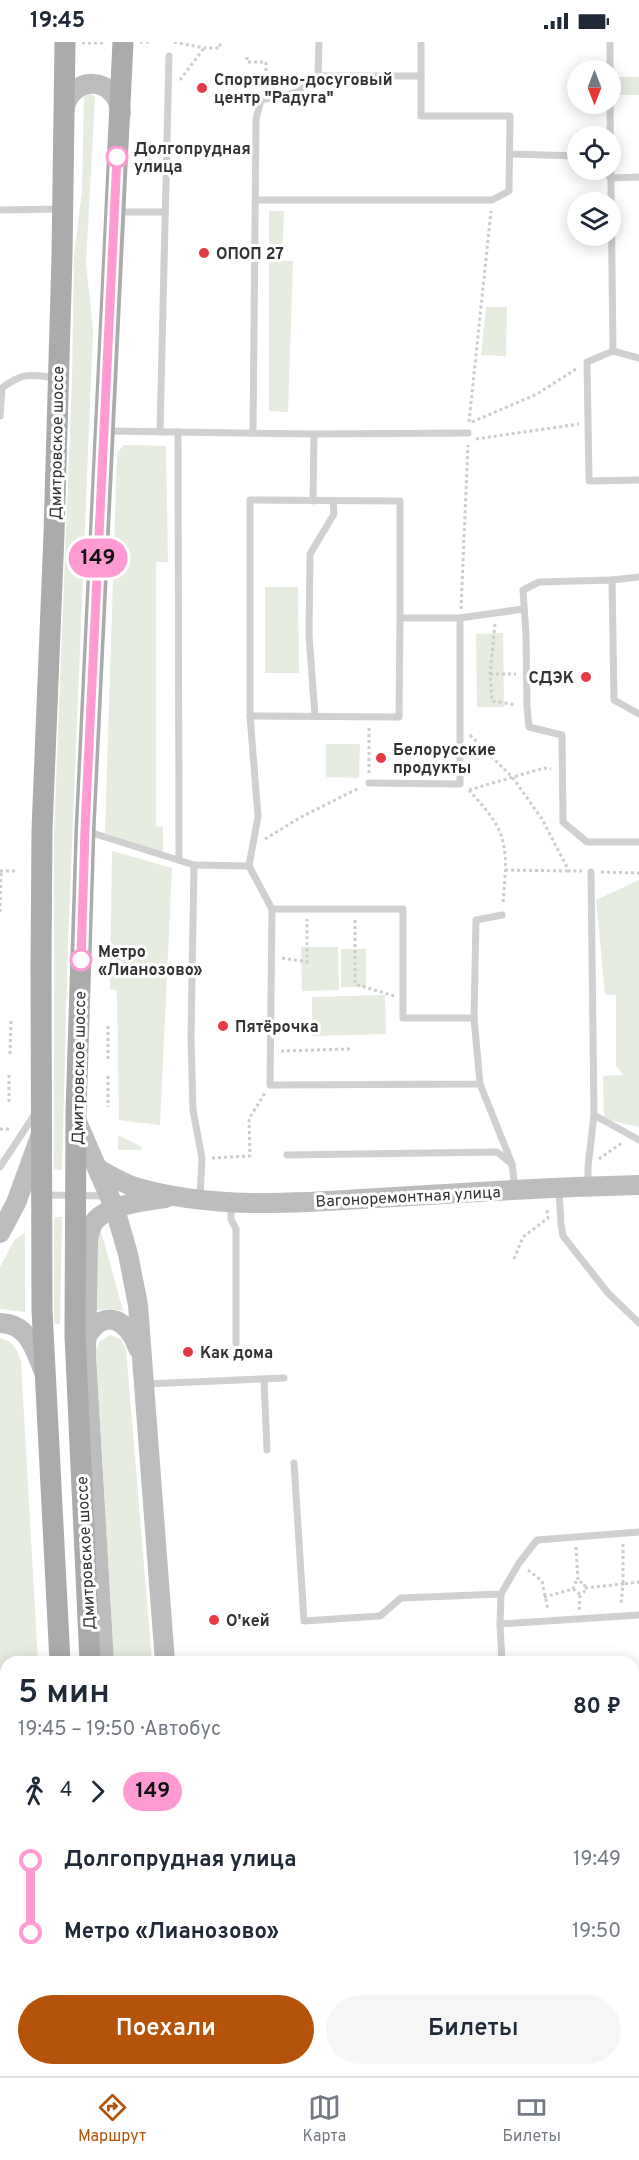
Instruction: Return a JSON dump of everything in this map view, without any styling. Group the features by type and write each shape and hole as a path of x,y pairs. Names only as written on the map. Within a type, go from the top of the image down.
{"main road":[{"name":"Дмитровское шоссе","path":"60,1656 45,1374 42,1195 42,830 54,534 64,111 71,43"},
{"name":"Дмитровское шоссе","path":"90,1656 75,1336 75,1196 85,830 120,113 115,43"}],"street":[{"path":"64,111 65,103 74,90 89,84 97,84 111,91 116,97 120,113"},
{"path":"77,1122 98,1169 118,1200 133,1276 141,1334 165,1656"},
{"name":"Дмитровское шоссе","path":"0,1233 16,1203 42,1132"},
{"name":"Вагоноремонтная улица","path":"98,1169 133,1186 176,1196 231,1202 297,1202 639,1185"},
{"name":"Вагоноремонтная улица","path":"118,1200 139,1202 176,1196"},
{"path":"104,1656 87,1336 88,1240 94,1222 118,1200"},
{"path":"87,1336 93,1326 100,1322 119,1321 127,1325 134,1336 141,1356"},
{"name":"Дмитровское шоссе","path":"0,1323 17,1326 27,1334 45,1374"}],"lane":[{"path":"318,76 319,42"},
{"path":"257,200 492,200 509,191 510,116 421,116 421,42"},
{"path":"609,42 610,60"},
{"path":"160,432 166,101 169,56"},
{"path":"253,433 256,118 261,100 298,92 318,76 421,76"},
{"path":"510,154 567,156"},
{"path":"621,178 639,177"},
{"path":"611,180 613,351"},
{"path":"0,210 62,209"},
{"path":"115,212 165,212"},
{"path":"639,358 613,351 587,362 589,481 639,480"},
{"path":"0,416 2,388 17,376 58,378"},
{"path":"105,431 314,434 468,433"},
{"path":"178,432 179,860"},
{"path":"314,434 314,501"},
{"path":"250,716 399,717 400,501 250,500 250,716 258,816 249,866 272,909 270,1085 480,1084"},
{"path":"315,716 309,635 310,554 334,514 333,501"},
{"path":"639,577 539,582 523,590 529,726 562,735 563,822 586,842 639,842"},
{"path":"612,580 615,700 639,714"},
{"path":"400,618 460,618 524,609"},
{"path":"369,783 460,784 460,618"},
{"path":"85,830 194,865 249,866"},
{"path":"194,865 190,1037 193,1110 202,1158 200,1199"},
{"path":"589,1187 588,1167 594,1115 591,872"},
{"path":"272,909 403,909 403,1018 474,1018"},
{"path":"502,915 476,920 474,1018 480,1084 512,1164 515,1190"},
{"path":"0,1167 42,1101"},
{"path":"594,1115 639,1140"},
{"path":"287,1155 497,1152 512,1164"},
{"path":"559,1188 563,1236 600,1283 639,1323"},
{"path":"42,1195 118,1200"},
{"path":"231,1202 231,1219 236,1229 236,1343"},
{"path":"143,1384 284,1378"},
{"path":"264,1380 267,1450"},
{"path":"294,1463 304,1621 380,1616 401,1599 501,1594"},
{"path":"502,1656 501,1594 519,1563 537,1540 639,1532"},
{"path":"500,1624 639,1615"}],"path":[{"path":"138,42 150,42"},
{"path":"174,42 204,48 220,48 226,42"},
{"path":"220,42 220,48"},
{"path":"71,43 115,43"},
{"path":"166,101 204,48"},
{"path":"247,57 247,62 266,62 266,99"},
{"path":"492,200 469,424 537,394 587,362"},
{"path":"460,618 468,440 588,423"},
{"path":"496,613 490,674 492,701 527,707"},
{"path":"490,674 527,674"},
{"path":"253,847 301,817 369,783 369,717"},
{"path":"460,726 513,778 542,819 569,871"},
{"path":"469,790 544,768 562,772"},
{"path":"460,784 469,790 488,812 503,841 505,870 502,915"},
{"path":"505,870 639,873"},
{"path":"0,912 0,871 16,872"},
{"path":"272,956 307,962 307,909"},
{"path":"355,909 355,984 403,999"},
{"path":"10,1054 11,1021"},
{"path":"108,1026 108,1060"},
{"path":"270,1051 350,1049"},
{"path":"9,1074 9,1102"},
{"path":"108,1076 108,1107"},
{"path":"202,1158 250,1156 249,1119 270,1085"},
{"path":"0,1129 10,1129"},
{"path":"588,1167 631,1137"},
{"path":"514,1259 523,1237 548,1218 547,1209"},
{"path":"621,1617 624,1562 622,1533"},
{"path":"573,1589 575,1582 578,1581 576,1537"},
{"path":"519,1563 542,1581 550,1621"},
{"path":"578,1581 585,1584 585,1588"},
{"path":"573,1589 580,1594 585,1588 639,1582"},
{"path":"544,1597 573,1589"}],"shaded area":[{"path":"621,77 639,77 639,95 621,95"},
{"path":"84,93 95,97 86,263 93,331 68,943 62,1170 54,1169 54,833 72,381 74,256 82,191"},
{"path":"269,211 284,211 282,261 293,261 288,412 269,411"},
{"path":"486,307 507,307 506,356 481,355"},
{"path":"124,445 166,446 168,562 156,562 156,826 163,827 163,852 105,833 117,453"},
{"path":"265,587 298,587 299,673 265,673"},
{"path":"503,633 504,707 477,707 476,634"},
{"path":"326,744 360,744 359,778 326,777"},
{"path":"112,851 172,868 160,1125 119,1120 117,991 110,989"},
{"path":"639,880 639,1127 604,1119 603,1076 624,1075 616,1066 616,995 605,994 596,900"},
{"path":"301,947 338,947 339,990 302,991"},
{"path":"341,949 366,949 366,987 341,987"},
{"path":"385,995 386,1034 312,1036 312,997"},
{"path":"118,1135 142,1147 141,1150 118,1150"},
{"path":"54,1217 62,1217 60,1325 54,1323"},
{"path":"96,1228 101,1231 123,1311 107,1309 92,1313"},
{"path":"25,1233 25,1312 0,1309 0,1267 15,1239"},
{"path":"110,1335 121,1339 126,1349 152,1656 114,1656 96,1351 100,1341"},
{"path":"0,1338 8,1341 14,1347 21,1362 38,1656 0,1656"}],"bus line":[{"name":"149","path":"81,960 85,830 117,157"}],"place":[{"name":"Спортивно-досуговый центр \"Радуга\"","path":"202,88"},
{"name":"Долгопрудная улица","path":"117,157"},
{"name":"ОПОП 27","path":"204,253"},
{"name":"СДЭК","path":"586,677"},
{"name":"Белорусские продукты","path":"381,758"},
{"name":"Метро «Лианозово»","path":"81,960"},
{"name":"Пятёрочка","path":"223,1026"},
{"name":"Как дома","path":"188,1352"},
{"name":"О'кей","path":"214,1620"}]}
